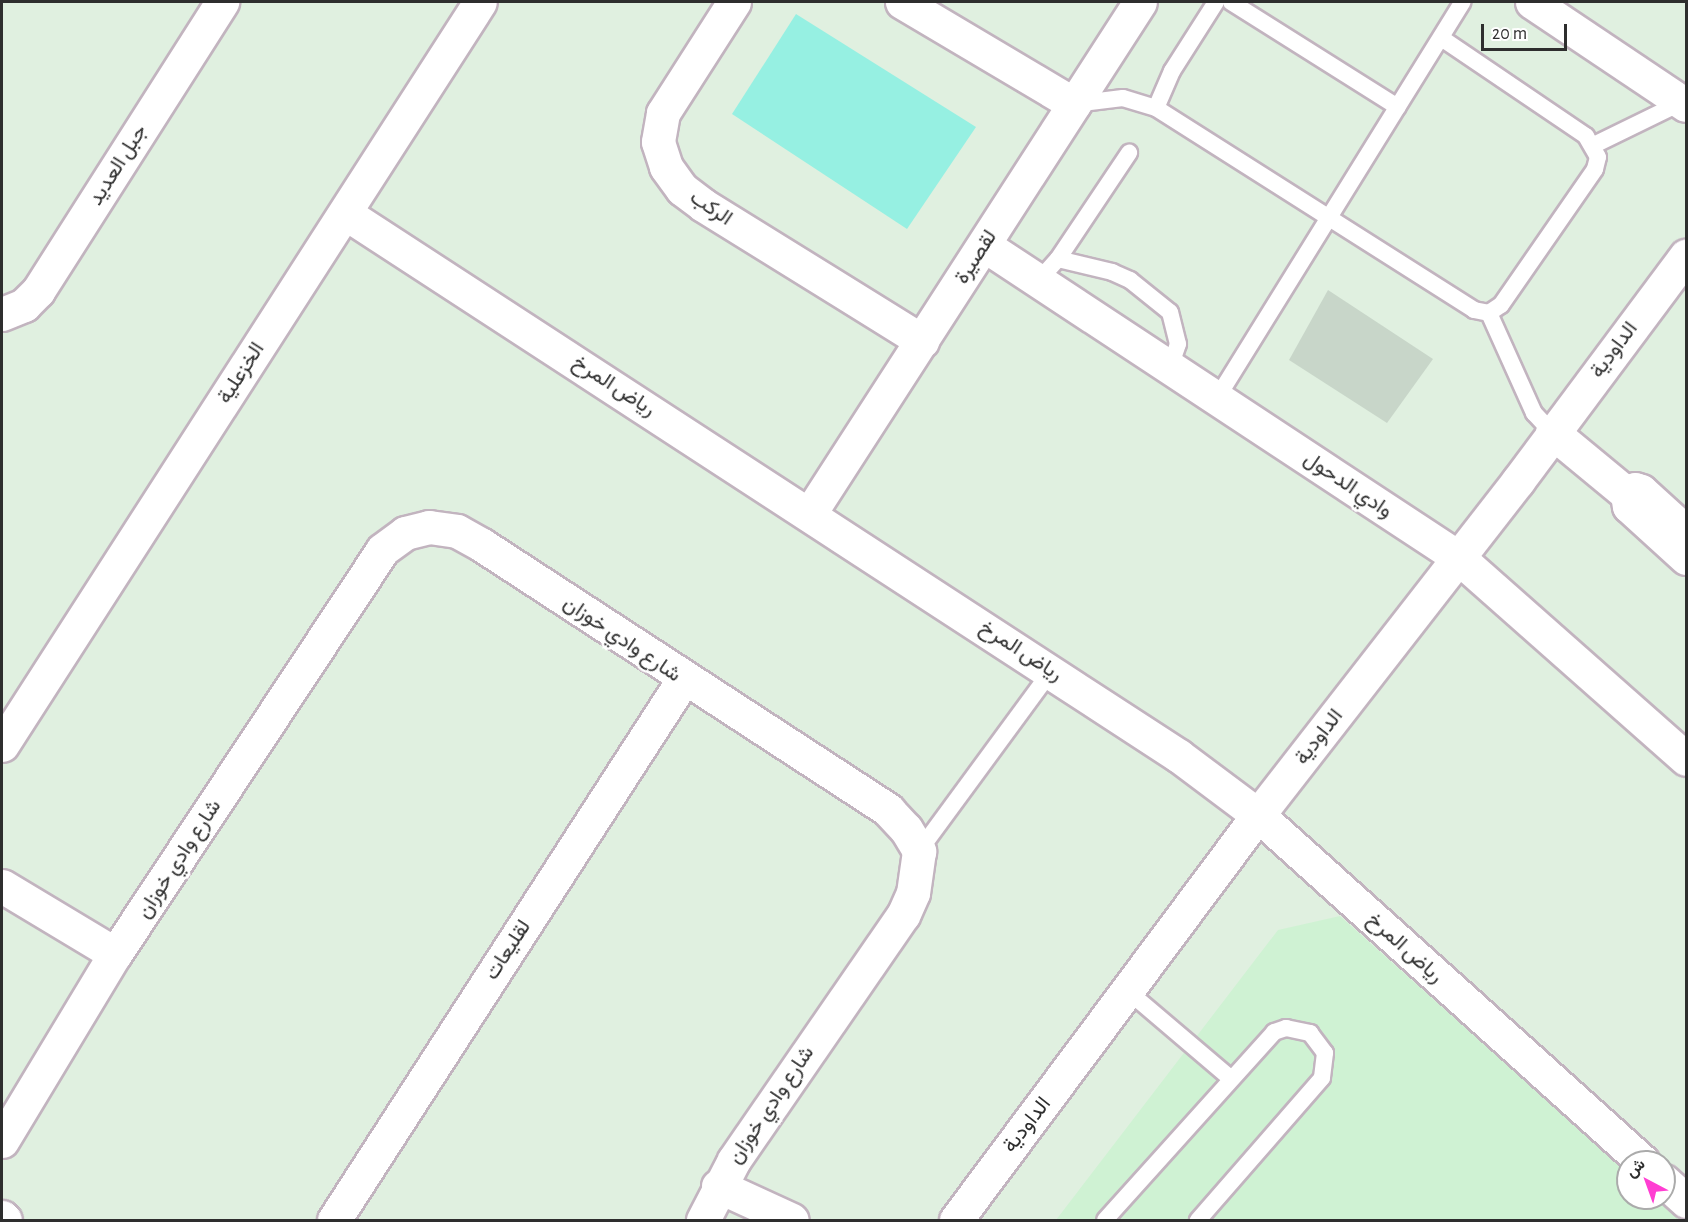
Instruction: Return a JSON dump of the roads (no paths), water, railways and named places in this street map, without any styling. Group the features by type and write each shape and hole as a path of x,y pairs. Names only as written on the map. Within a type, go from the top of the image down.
{"street":[{"name":"جبل العديد","path":"2,314 24,305 38,291 222,2"},
{"name":"الخزعلية","path":"7,725 345,213 480,2"},
{"name":"الركب","path":"734,2 663,113 658,142 666,167 682,189 703,205 922,341"},
{"path":"902,2 1074,104"},
{"name":"لقصيرة","path":"810,513 1140,2"},
{"path":"1532,2 1684,103"},
{"name":"رياض المرخ","path":"345,213 810,513 1179,756 1258,815 1630,1150"},
{"name":"وادي الدحول","path":"984,245 1048,270 1170,367 1459,558 1686,759"},
{"name":"الداودية","path":"956,1221 1129,992 1258,815 1459,558 1686,256"},
{"path":"1552,432 1626,494 1629,506 1686,558"},
{"path":"1626,494 1635,489 1641,491 1686,532"},
{"name":"شارع وادي خوزان","path":"2,1141 115,954 382,550 405,533 429,527 457,531 683,680 888,810 906,829 919,851 913,893 903,915 767,1109 718,1186 703,1221"},
{"name":"لقليعات","path":"334,1221 683,680"},
{"path":"2,886 115,954"},
{"name":"شارع وادي خوزان","path":"718,1186 792,1221"},
{"path":"2,1217 5,1221"}],"lane":[{"path":"1155,108 1172,71 1216,2"},
{"path":"1232,2 1398,107"},
{"path":"1217,398 1464,2"},
{"path":"1074,104 1123,98 1155,108 1474,310 1489,313 1501,304 1595,168 1598,157 1594,145 1441,38"},
{"path":"1594,145 1684,103"},
{"path":"1048,270 1129,153"},
{"path":"1048,270 1112,272 1130,280 1170,312 1178,344 1170,367"},
{"path":"1489,313 1528,403 1552,432"},
{"path":"919,851 1051,671"},
{"path":"1129,992 1230,1078"},
{"path":"1105,1221 1230,1078 1274,1032 1286,1028 1310,1033 1325,1053 1322,1078 1198,1221"}]}
